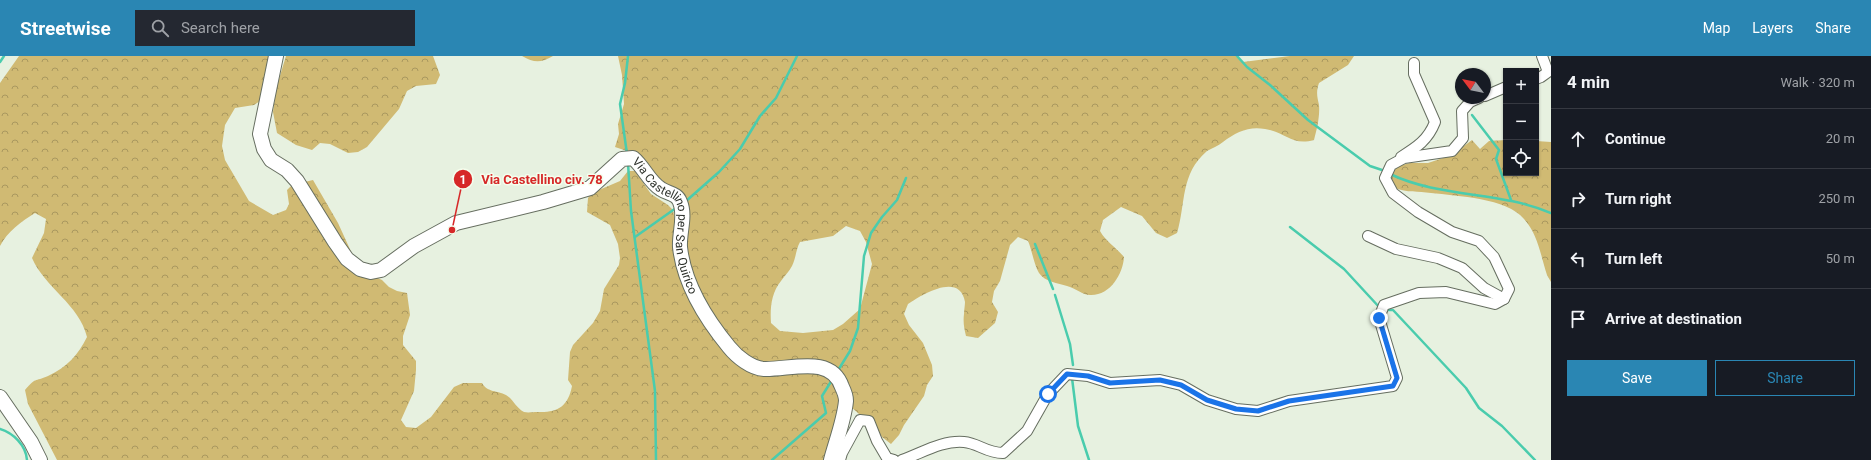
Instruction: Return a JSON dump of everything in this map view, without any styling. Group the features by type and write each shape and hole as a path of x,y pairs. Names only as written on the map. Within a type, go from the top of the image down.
{"street":[{"name":"Via Castellino per San Quirico","path":"276,56 260,134 264,149 271,160 287,170 297,181 347,259 360,269 366,271 371,272 381,270 414,246 456,223 543,202 590,188 622,159 628,157 636,161 660,189 675,195 680,201 682,210 680,246 685,271 700,307 729,348 747,363 763,369 812,366 826,368 840,379 846,399 842,423 831,460"},
{"path":"1539,78 1548,72 1542,56"},
{"path":"1397,161 1422,144 1431,133 1435,122 1414,74 1414,63"},
{"path":"1491,93 1503,88"},
{"path":"902,460 940,444 965,442 992,453 1003,452 1027,431 1048,394 1067,374 1088,376 1110,383 1160,380 1181,385 1207,400 1236,409 1258,411 1289,401 1393,386 1397,378 1379,318 1384,305 1419,293 1446,292 1496,304 1504,299 1509,289 1494,257 1479,241 1452,232 1418,212 1393,193 1385,178 1391,164 1404,158 1452,151 1463,138 1462,111 1468,104"},
{"path":"1368,236 1396,249 1438,258 1462,268 1484,288 1504,299"},
{"path":"0,397 31,442 40,460"},
{"path":"840,460 842,453 860,420 869,421 886,458 894,460"}],"green space":[{"path":"19,56 271,56 260,101 254,105 235,108 225,125 222,146 225,160 249,201 273,215 286,210 289,204 287,190 292,185 313,180 338,223 354,258 373,276 382,280 389,287 397,291 407,293 410,315 403,336 403,345 416,361 416,370 414,391 401,420 406,427 416,428 431,417 454,387 463,383 482,383 490,390 506,395 524,412 544,412 556,410 564,404 568,399 572,386 568,380 570,352 573,345 593,323 600,311 604,289 619,265 620,258 618,244 610,225 587,212 588,198 592,193 620,181 628,171 635,171 651,194 673,210 676,224 675,252 736,363 824,373 833,384 839,403 838,413 837,422 825,460 57,460 28,404 25,390 33,381 48,376 61,369 76,355 87,337 83,325 77,315 70,305 45,278 32,258 44,233 46,219 35,213 20,223 0,246 0,83"},
{"path":"286,56 433,56 440,75 436,84 416,86 407,91 399,109 367,147 358,152 348,153 330,144 320,143 312,150 296,145 277,133 273,112 276,89"},
{"path":"522,56 553,56 545,60 534,61"},
{"path":"618,56 1236,56 1243,62 1290,56 1354,56 1348,65 1319,83 1317,94 1319,114 1314,140 1294,140 1265,129 1248,129 1228,138 1219,145 1207,151 1198,160 1192,169 1185,189 1177,233 1167,238 1156,233 1142,216 1121,207 1103,220 1100,231 1124,257 1118,277 1104,292 1087,295 1045,278 1037,270 1028,241 1018,237 1010,245 1000,281 994,291 992,302 998,312 995,323 978,338 966,336 964,328 965,302 962,293 956,288 948,287 930,291 908,304 904,314 909,325 923,343 932,365 933,376 927,385 924,396 899,435 891,444 882,437 870,417 859,414 850,406 848,383 843,374 834,366 758,363 746,356 732,342 716,321 694,284 686,244 689,207 685,197 657,179 636,154 615,147 619,134 618,124 624,104 622,75","holes":["846,226 860,231 866,242 872,264 860,309 843,324 833,330 803,333 780,331 771,323 773,296 778,286 790,270 800,242 833,236"]},
{"path":"1472,140 1480,149 1489,141 1503,140 1503,176 1539,176 1539,141 1551,142 1551,282 1547,275 1533,232 1524,219 1516,212 1506,206 1481,199 1399,190 1395,188 1391,176 1393,170 1398,166 1410,163 1428,163 1452,155"}],"waterway":[{"path":"0,62 4,56"},
{"path":"627,154 620,104 625,83 628,56"},
{"path":"685,202 719,172 740,149 760,116 776,98 797,56"},
{"path":"1237,56 1247,67 1270,85 1308,120 1370,166 1385,171"},
{"path":"1472,115 1499,150 1496,159 1511,200"},
{"path":"628,163 631,211 655,391 656,460"},
{"path":"1390,174 1409,182 1429,187 1511,201 1551,213"},
{"path":"837,372 850,351 858,328 864,256 871,233 882,217 897,200 906,178"},
{"path":"635,237 676,208"},
{"path":"1290,227 1344,269 1380,308"},
{"path":"1035,244 1053,289"},
{"path":"1055,295 1070,344 1073,365"},
{"path":"1386,310 1393,310 1466,388 1479,408 1502,426 1535,460"},
{"path":"1072,378 1078,426 1089,460"},
{"path":"772,460 826,413 822,396 832,380"},
{"path":"0,429 10,433 18,440 24,449 27,460"}],"place":[{"name":"Via Castellino civ. 78","path":"452,230"}],"route":[{"path":"1048,394 1067,374 1088,376 1110,383 1160,380 1181,385 1207,400 1236,409 1258,411 1289,401 1374,390 1393,386 1397,378 1379,318"}]}
